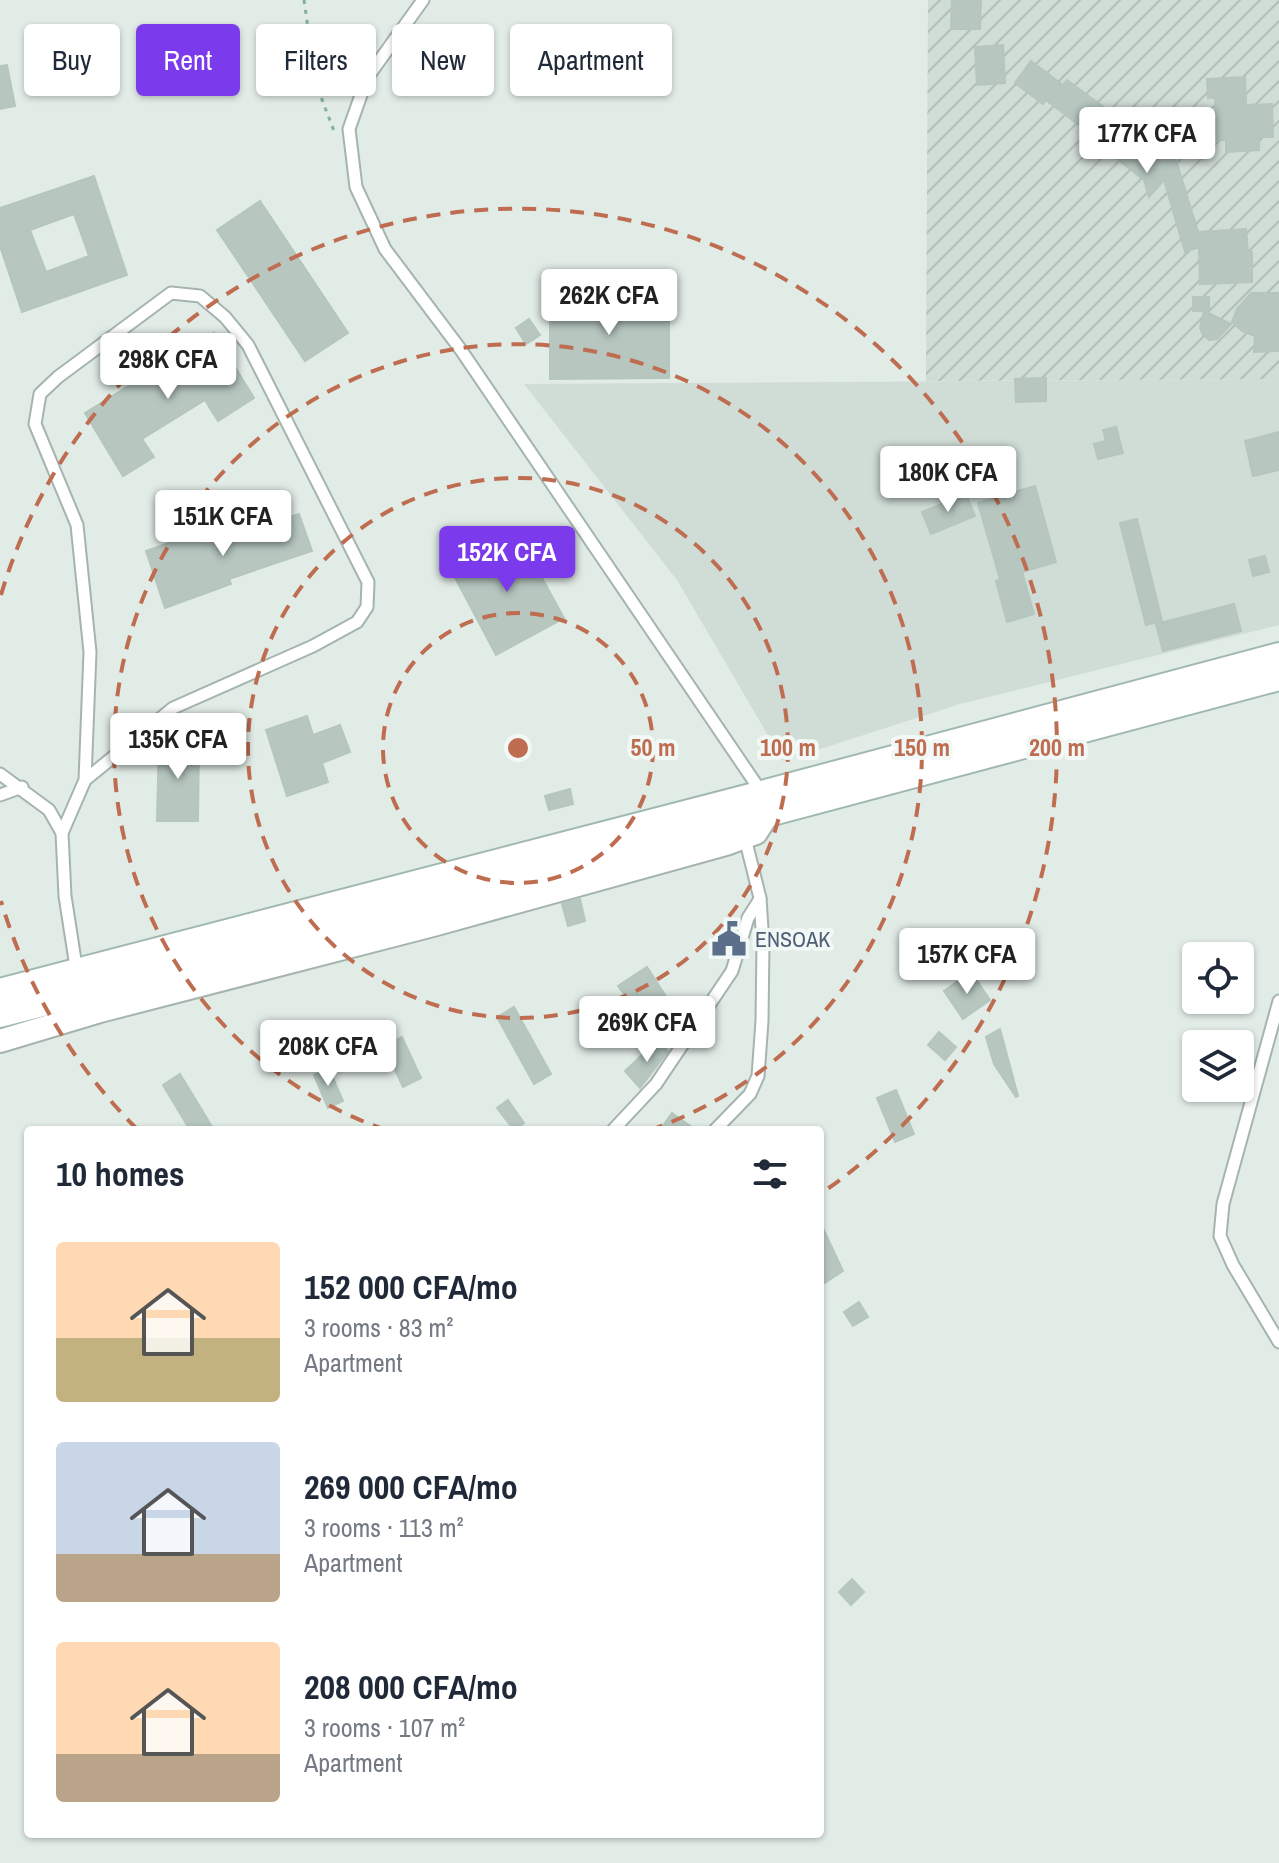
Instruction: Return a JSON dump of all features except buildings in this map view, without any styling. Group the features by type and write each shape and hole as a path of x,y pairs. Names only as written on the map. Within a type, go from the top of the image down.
{"street":[{"path":"765,804 1279,655"},
{"path":"0,991 79,982 765,804 1279,678"},
{"path":"0,1041 100,1011 433,925 745,838 756,833 765,804"},
{"path":"0,1015 79,982"}],"lane":[{"path":"423,0 367,78 349,129 356,187 385,249 461,350 765,804"},
{"path":"79,982 65,896 62,833 85,780 90,652 77,525 35,424 40,394 58,377 171,293 200,296 225,317 248,345 368,582 367,607 357,622 313,646 173,708 85,780"},
{"path":"0,774 22,787 49,810 62,833"},
{"path":"0,795 22,787"},
{"path":"719,1126 750,1094 758,1076 763,944 760,898 745,838"},
{"path":"617,1126 656,1084 732,971 748,918 760,898"},
{"path":"1279,1001 1223,1204 1220,1236 1233,1265 1279,1342"}],"path":[{"path":"304,0 316,84 339,143"}],"shaded area":[{"path":"928,0 1279,0 1279,379 926,381"},
{"path":"1279,379 1279,625 960,704 783,761 677,580 524,384"}],"place":[{"name":"ENSOAK","path":"729,939"}]}
